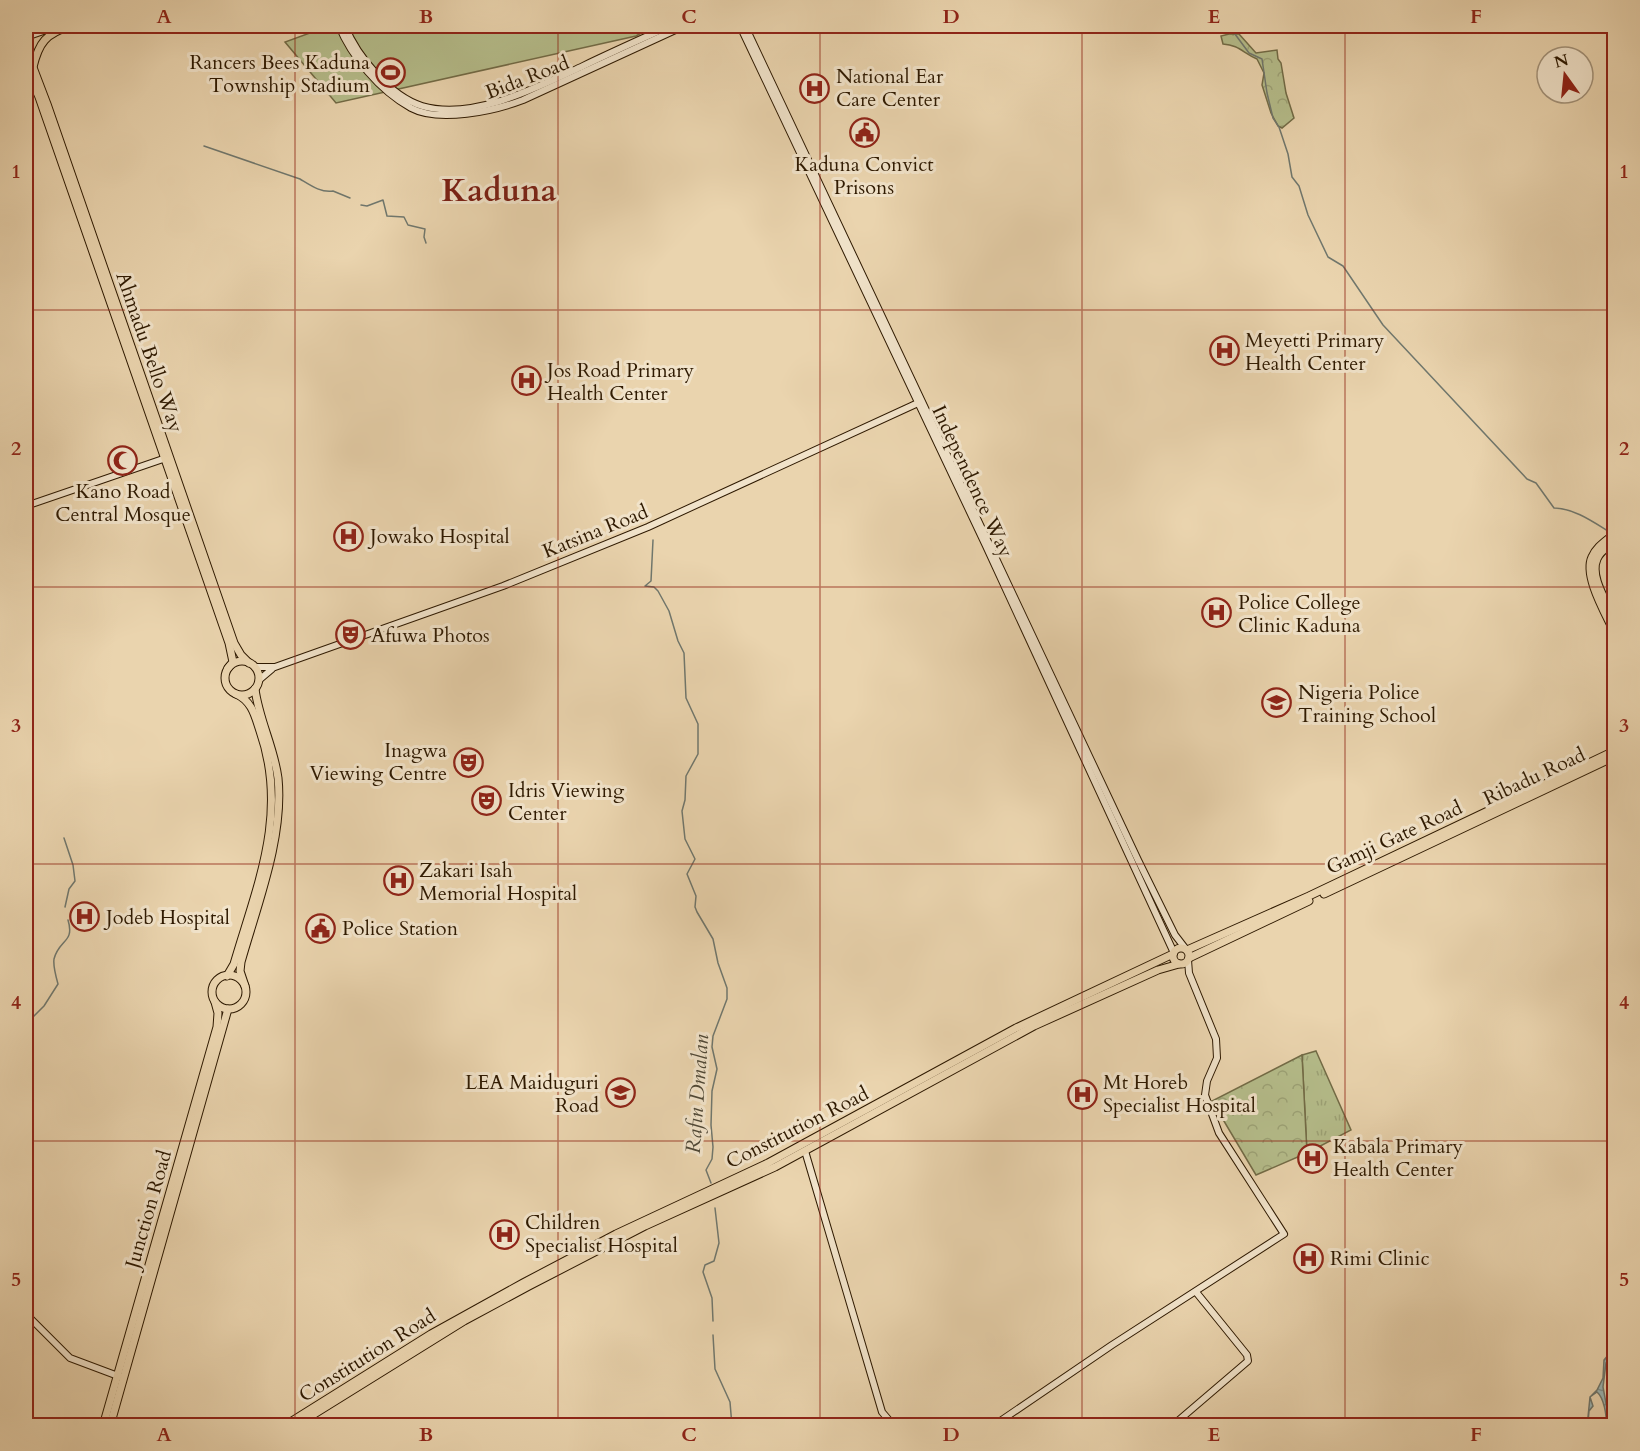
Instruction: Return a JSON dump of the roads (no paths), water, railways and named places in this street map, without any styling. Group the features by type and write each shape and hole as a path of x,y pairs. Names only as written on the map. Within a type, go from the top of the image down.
{"main road":[{"path":"28,68 46,37 70,26"},
{"name":"Ahmadu Bello Way","path":"26,50 28,68 230,632 237,650 252,665"},
{"name":"Ahmadu Bello Way","path":"28,68 229,643 233,662 228,668"},
{"path":"1614,534 1592,555 1590,571 1614,632"},
{"path":"1614,542 1601,553 1595,566 1597,580 1614,619"},
{"path":"227,976 234,964 269,840 273,800 270,769 250,706 243,697 231,691 226,683 228,668 241,661 252,665 259,680 255,689 256,703 276,766 279,808 274,845 241,962 240,971 245,986 244,1000 237,1007 228,1009 215,1002 213,988 219,979 227,976 237,978 245,986"},
{"path":"236,694 247,694 255,689"},
{"name":"Gamji Gate Road","path":"1185,957 1614,751"},
{"name":"Ribadu Road","path":"1185,957 1614,756"},
{"name":"Constitution Road","path":"284,1425 462,1316 616,1234 760,1174 805,1151 863,1116 1017,1028 1173,953 1178,948 1185,957 1034,1026 863,1116 715,1191"},
{"path":"1173,953 1173,959 1185,957"},
{"name":"Junction Road","path":"104,1425 217,1027 218,1013 215,1002"},
{"name":"Junction Road","path":"110,1425 228,1009"},
{"name":"Constitution Road","path":"296,1425 464,1321 706,1195"}],"street":[{"path":"26,31 39,26"},
{"path":"26,37 58,26"},
{"name":"Bida Road","path":"339,26 350,48 388,93 412,108 433,113 454,114 480,112 567,81 684,26"},
{"name":"Bida Road","path":"345,26 354,45 378,75 414,103 423,106 453,108 511,101 670,26"},
{"name":"Independence Way","path":"740,26 1173,953"},
{"name":"Independence Way","path":"745,26 1138,861 1175,935 1216,1039 1217,1058 1205,1088 1205,1095 1219,1133 1284,1234 1196,1292"},
{"name":"Katsina Road","path":"259,680 275,667 503,586 648,527 918,403"},
{"path":"26,506 164,459"},
{"name":"Katsina Road","path":"252,665 275,667"},
{"path":"805,1151 882,1412 894,1425"},
{"path":"993,1425 1196,1292 1247,1355 1248,1361 1172,1425"},
{"path":"26,1314 70,1358 118,1376"}],"water":[{"path":"1614,1348 1606,1363 1603,1387 1610,1425 1606,1425 1602,1398 1597,1392 1590,1397 1597,1390 1603,1378 1604,1360"},
{"path":"1590,1397 1593,1406 1585,1425 1588,1417"}],"waterway":[{"path":"1229,26 1249,53 1262,59 1273,118 1279,127 1288,154 1292,177 1299,186 1308,215 1328,257 1343,266 1383,325 1527,479 1536,483 1554,508 1575,513 1608,531"},
{"path":"204,146 300,179 320,190 333,191 350,198"},
{"path":"361,205 367,206 383,200 387,216 404,217 408,225 425,229 426,243"},
{"name":"Rafin Dmalan","path":"653,540 651,581 645,586 654,587 658,591 669,611 684,653 686,698 698,724 698,754 686,776 682,811 685,839 695,859 687,874 696,896 695,907 713,939 727,988 727,999 713,1036 712,1047 717,1069 712,1091 712,1159 706,1170 711,1183"},
{"path":"64,838 73,865 75,881 69,889 65,907"},
{"path":"26,1024 44,1006 58,984 54,959 68,937 70,927 68,920"},
{"path":"713,1321 712,1298 703,1272 705,1265 714,1261 719,1243 715,1208"},
{"path":"713,1335 715,1369 730,1402 732,1426"}],"place":[{"name":"Rancers Bees Kaduna Township Stadium","path":"391,73"},
{"name":"National Ear Care Center","path":"815,88"},
{"name":"Kaduna Convict Prisons","path":"864,133"},
{"name":"Meyetti Primary Health Center","path":"1224,351"},
{"name":"Jos Road Primary Health Center","path":"526,381"},
{"name":"Kano Road Central Mosque","path":"123,461"},
{"name":"Jowako Hospital","path":"349,536"},
{"name":"Police College Clinic Kaduna","path":"1217,613"},
{"name":"Afuwa Photos","path":"350,635"},
{"name":"Nigeria Police Training School","path":"1277,703"},
{"name":"Inagwa Viewing Centre","path":"468,762"},
{"name":"Idris Viewing Center","path":"487,801"},
{"name":"Zakari Isah Memorial Hospital","path":"398,881"},
{"name":"Jodeb Hospital","path":"85,917"},
{"name":"Police Station","path":"321,928"},
{"name":"LEA Maiduguri Road","path":"620,1093"},
{"name":"Mt Horeb Specialist Hospital","path":"1082,1094"},
{"name":"Kabala Primary Health Center","path":"1312,1158"},
{"name":"Children Specialist Hospital","path":"504,1234"},
{"name":"Rimi Clinic","path":"1309,1258"}],"district":[{"name":"Kaduna","path":"499,190"}]}
